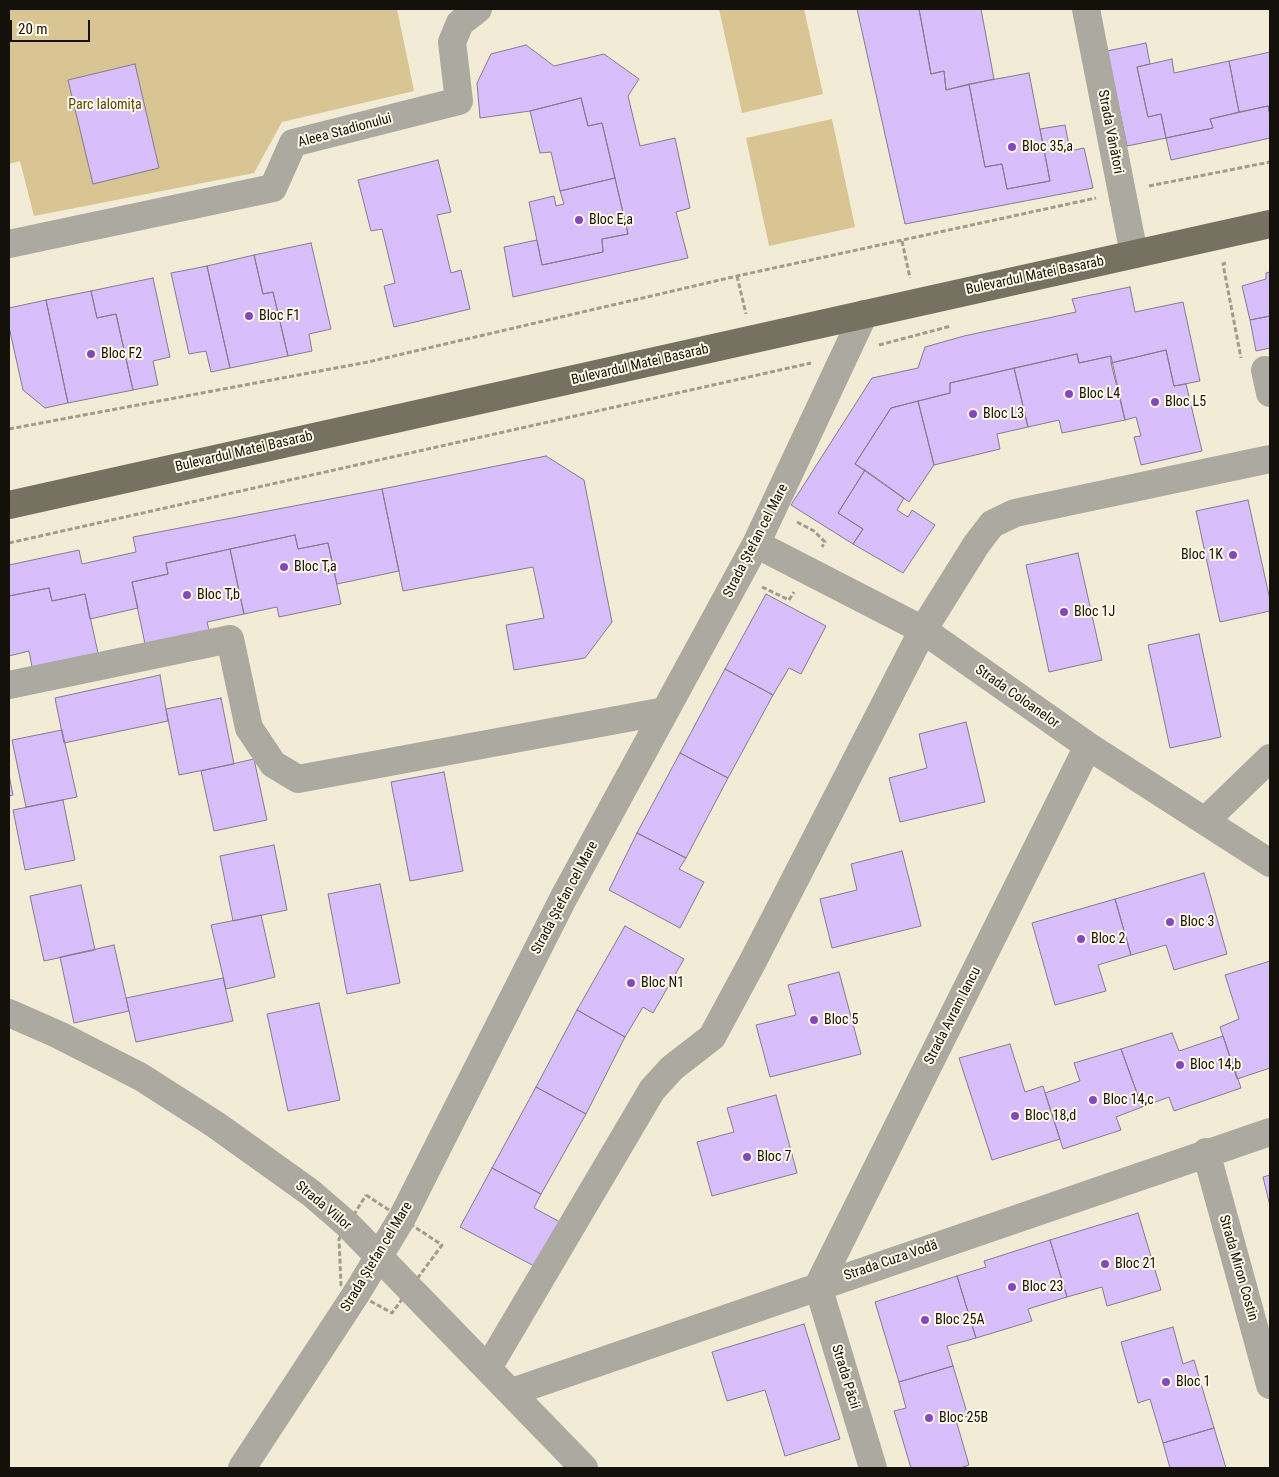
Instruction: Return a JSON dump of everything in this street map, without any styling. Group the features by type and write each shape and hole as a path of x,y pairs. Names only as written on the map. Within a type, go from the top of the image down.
{"main road":[{"name":"Bulevardul Matei Basarab","path":"9,505 1270,224"}],"street":[{"name":"Aleea Stadionului","path":"9,244 273,188 293,143 459,101 452,42 460,22 478,9"},
{"name":"Strada Vânători","path":"1086,9 1134,254"},
{"name":"Strada Ștefan cel Mare","path":"242,1468 379,1258 402,1218 564,897 756,544 864,314"},
{"path":"488,1368 652,1090 672,1068 712,1037 754,961 923,630 976,545 992,524 1015,512 1270,459"},
{"name":"Strada Coloanelor","path":"756,544 923,630 1088,746 1206,820 1270,864"},
{"path":"9,686 230,639 249,728 273,764 298,779 665,711"},
{"name":"Strada Avram Iancu","path":"818,1286 1088,746"},
{"path":"1206,820 1270,758"},
{"name":"Strada Viilor","path":"9,1014 59,1035 142,1077 216,1125 311,1193 348,1225 584,1468"},
{"name":"Strada Cuza Vodă","path":"512,1392 1206,1152 1270,1132"},
{"name":"Strada Miron Costin","path":"1206,1152 1270,1384"},
{"name":"Strada Păcii","path":"818,1286 873,1468"}],"path":[{"path":"9,429 368,362 737,276 1121,192 1270,162"},
{"path":"1232,262 1223,264 1241,361 1268,382"},
{"path":"9,543 759,374"}],"green space":[{"name":"Parc Ialomița","path":"9,9 397,9 414,91 282,122 254,173 34,216 20,161 9,164"},
{"path":"719,9 804,9 823,94 742,113"},
{"path":"832,119 855,227 769,246 746,138"}],"building":[{"path":"857,9 919,9 931,74 944,71 946,90 969,84 985,167 1002,164 1007,189 1050,181 1040,129 1065,125 1070,151 1084,148 1093,188 905,224"},
{"path":"919,9 981,9 994,79 946,90 944,71 931,74"},
{"path":"1146,43 1150,64 1137,67 1148,117 1161,114 1166,138 1127,146 1107,51"},
{"path":"526,45 554,66 604,54 639,79 628,96 640,146 675,138 690,208 676,212 688,258 513,297 504,247 537,240 542,265 603,252 602,239 628,234 602,123 588,126 581,98 530,111 480,118 477,83 491,54"},
{"path":"1270,52 1270,115 1268,106 1239,112 1229,61"},
{"path":"1172,59 1174,73 1229,61 1239,112 1210,119 1213,128 1166,138 1161,114 1148,117 1137,67"},
{"path":"135,64 159,168 93,184 68,80"},
{"name":"Bloc 35,a","path":"1029,73 1050,181 1007,189 1002,164 985,167 969,84"},
{"path":"581,98 588,126 602,123 615,178 560,191 551,152 540,153 530,111"},
{"path":"1268,106 1270,138 1171,160 1166,138 1213,128 1210,119"},
{"path":"438,160 451,212 437,215 451,273 461,270 470,309 394,327 384,286 395,283 382,229 371,231 358,180"},
{"name":"Bloc E,a","path":"615,178 628,234 602,239 603,252 542,265 529,202 554,196 556,206 564,204 560,191"},
{"path":"311,243 331,329 309,334 312,351 288,356 273,292 263,294 254,255"},
{"name":"Bloc F1","path":"254,255 263,294 273,292 288,356 230,368 207,266"},
{"path":"207,266 230,368 211,372 206,351 189,354 171,273"},
{"path":"1270,272 1270,316 1250,320 1242,286 1266,279 1266,273"},
{"path":"153,278 170,357 153,361 158,385 133,390 116,314 97,318 91,291"},
{"path":"1130,287 1135,312 1183,302 1200,381 1174,386 1166,350 1111,363 1111,356 1079,363 1077,354 950,383 950,393 891,408 855,464 865,470 838,513 863,529 853,544 791,505 872,378 918,368 925,347 964,336 1076,312 1072,299"},
{"name":"Bloc F2","path":"91,291 97,318 116,314 133,390 68,403 46,300"},
{"path":"46,300 68,403 45,408 23,390 9,327 9,308"},
{"path":"1270,316 1270,348 1256,351 1250,320"},
{"name":"Bloc L5","path":"1166,350 1174,386 1186,384 1202,451 1141,465 1134,437 1141,436 1136,417 1125,420 1111,363"},
{"name":"Bloc L4","path":"1077,354 1079,363 1111,356 1125,420 1062,433 1059,420 1028,427 1014,368"},
{"name":"Bloc L3","path":"1014,368 1028,427 997,434 1000,449 934,465 918,401 950,393 950,383"},
{"path":"918,401 934,465 909,502 855,464 891,408"},
{"path":"546,456 584,480 612,622 585,658 514,670 506,625 544,618 533,567 403,591 382,489"},
{"path":"865,470 904,498 897,510 908,517 912,510 935,525 903,573 853,544 863,529 838,513"},
{"path":"382,489 399,571 337,584 328,543 298,549 295,535 166,563 168,574 132,582 138,608 90,619 85,594 52,601 49,588 9,596 9,565 79,550 82,564 136,552 133,537"},
{"name":"Bloc 1K","path":"1248,500 1270,600 1270,611 1220,622 1196,511"},
{"name":"Bloc T,a","path":"295,535 298,549 328,543 341,604 279,617 277,607 244,614 230,549"},
{"name":"Bloc T,b","path":"230,549 244,614 207,622 209,630 145,644 132,582 168,574 166,563"},
{"name":"Bloc 1J","path":"1078,553 1102,660 1049,672 1026,565"},
{"path":"49,588 52,601 85,594 98,653 32,667 29,651 9,656 9,596"},
{"path":"766,594 826,626 801,674 789,668 773,695 725,669"},
{"path":"1199,634 1221,737 1170,748 1148,645"},
{"path":"725,669 773,695 728,778 680,753"},
{"path":"160,675 168,721 64,743 55,698"},
{"path":"221,698 234,764 179,775 166,709"},
{"path":"966,722 985,802 900,822 889,778 927,768 919,734"},
{"path":"62,730 77,797 26,807 12,740"},
{"path":"680,753 728,778 686,858 637,833"},
{"path":"254,759 267,820 214,831 201,771"},
{"path":"444,772 463,871 410,881 391,782"},
{"path":"9,775 13,795 9,796"},
{"path":"63,800 75,860 25,870 13,810"},
{"path":"637,833 686,858 679,869 704,882 680,928 609,890"},
{"path":"274,845 287,910 233,921 220,856"},
{"path":"902,851 921,926 832,948 820,899 857,890 851,864"},
{"name":"Bloc 3","path":"1204,873 1227,954 1174,970 1166,945 1131,955 1115,899"},
{"path":"380,884 400,983 347,994 328,894"},
{"path":"81,885 95,950 44,961 30,896"},
{"name":"Bloc 2","path":"1115,899 1131,955 1098,965 1106,991 1055,1005 1032,923"},
{"path":"261,915 275,977 226,989 211,925"},
{"name":"Bloc N1","path":"625,926 684,959 653,1013 643,1007 625,1037 577,1010"},
{"path":"114,945 129,1011 74,1023 60,957"},
{"path":"1270,961 1270,1068 1237,1079 1220,1027 1239,1019 1225,975"},
{"name":"Bloc 5","path":"839,972 861,1054 770,1077 756,1025 796,1015 788,985"},
{"path":"223,978 233,1021 136,1042 126,998"},
{"path":"319,1003 340,1100 288,1111 267,1014"},
{"path":"577,1010 625,1037 586,1114 536,1087"},
{"name":"Bloc 14,b","path":"1172,1033 1179,1051 1223,1036 1241,1088 1174,1111 1169,1097 1142,1107 1121,1049"},
{"name":"Bloc 18,d","path":"1010,1044 1025,1092 1043,1086 1060,1139 992,1160 959,1058"},
{"name":"Bloc 14,c","path":"1121,1049 1142,1107 1116,1117 1121,1130 1063,1149 1045,1093 1080,1081 1074,1063"},
{"path":"536,1087 586,1114 541,1194 492,1168"},
{"name":"Bloc 7","path":"776,1095 797,1173 712,1196 697,1142 734,1132 727,1108"},
{"path":"492,1168 541,1194 534,1208 560,1222 536,1267 460,1227"},
{"path":"1270,1175 1270,1206 1263,1177"},
{"name":"Bloc 21","path":"1138,1213 1161,1290 1107,1306 1102,1287 1067,1297 1050,1240"},
{"name":"Bloc 23","path":"1050,1240 1067,1297 1028,1309 1032,1321 976,1338 957,1276 986,1267 984,1261"},
{"name":"Bloc 25A","path":"957,1276 976,1338 947,1346 953,1366 899,1382 875,1302"},
{"path":"804,1324 840,1439 785,1456 765,1390 727,1401 712,1352"},
{"name":"Bloc 1","path":"1173,1327 1183,1364 1194,1360 1214,1428 1163,1443 1150,1399 1138,1403 1121,1342"},
{"name":"Bloc 25B","path":"953,1366 968,1416 956,1420 969,1465 960,1468 911,1468 894,1411 906,1408 899,1382"},
{"path":"1214,1428 1226,1468 1170,1468 1163,1443"}],"place":[{"name":"Bloc 35,a","path":"1012,147"},
{"name":"Bloc E,a","path":"579,220"},
{"name":"Bloc F1","path":"249,316"},
{"name":"Bloc F2","path":"91,354"},
{"name":"Bloc L4","path":"1069,394"},
{"name":"Bloc L5","path":"1155,402"},
{"name":"Bloc L3","path":"973,414"},
{"name":"Bloc 1K","path":"1233,555"},
{"name":"Bloc T,a","path":"284,567"},
{"name":"Bloc T,b","path":"187,595"},
{"name":"Bloc 1J","path":"1064,612"},
{"name":"Bloc 3","path":"1170,922"},
{"name":"Bloc 2","path":"1081,939"},
{"name":"Bloc N1","path":"631,983"},
{"name":"Bloc 5","path":"814,1020"},
{"name":"Bloc 14,b","path":"1180,1065"},
{"name":"Bloc 14,c","path":"1093,1100"},
{"name":"Bloc 18,d","path":"1015,1116"},
{"name":"Bloc 7","path":"747,1157"},
{"name":"Bloc 21","path":"1105,1264"},
{"name":"Bloc 23","path":"1012,1287"},
{"name":"Bloc 25A","path":"925,1320"},
{"name":"Bloc 1","path":"1166,1382"},
{"name":"Bloc 25B","path":"929,1418"}]}
